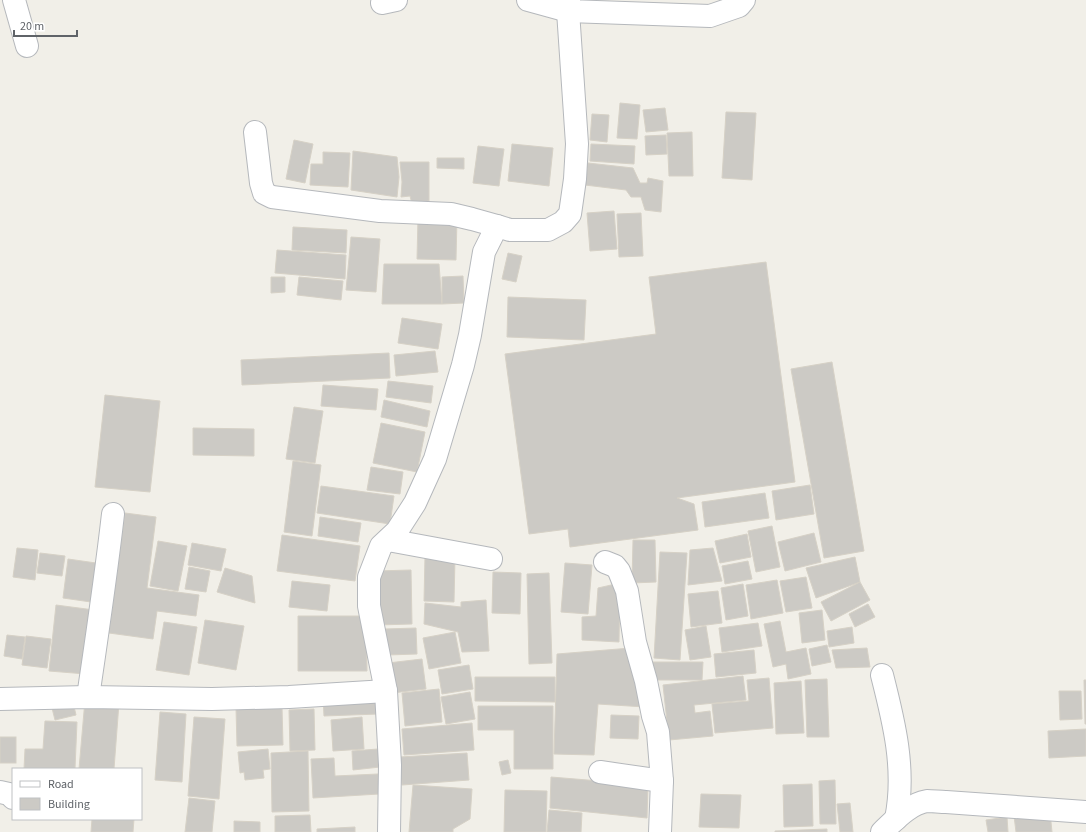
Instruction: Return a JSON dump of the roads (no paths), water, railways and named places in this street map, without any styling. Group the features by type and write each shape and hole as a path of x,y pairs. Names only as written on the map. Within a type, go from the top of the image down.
{"street":[{"path":"14,0 27,46"},
{"path":"528,0 568,5 710,16 739,6 744,0"},
{"path":"254,132 261,183 264,193 272,197 380,212 451,214 510,230 548,230 563,222 570,214 575,179 577,144 568,5"},
{"path":"389,832 390,765 386,691 369,606 369,577 381,546 397,531 416,503 435,459 454,397 468,342 484,252 497,226"},
{"path":"88,697 106,577 113,514"},
{"path":"388,540 490,559"},
{"path":"605,562 615,566 619,571 627,591 635,642 658,732 662,781 660,832"},
{"path":"882,675 895,727 900,795 889,825"},
{"path":"0,699 88,697 197,699 289,698 386,691"},
{"path":"600,772 662,781"},
{"path":"0,792 9,794 12,797"},
{"path":"889,825 914,805 927,802 1086,812"}]}
